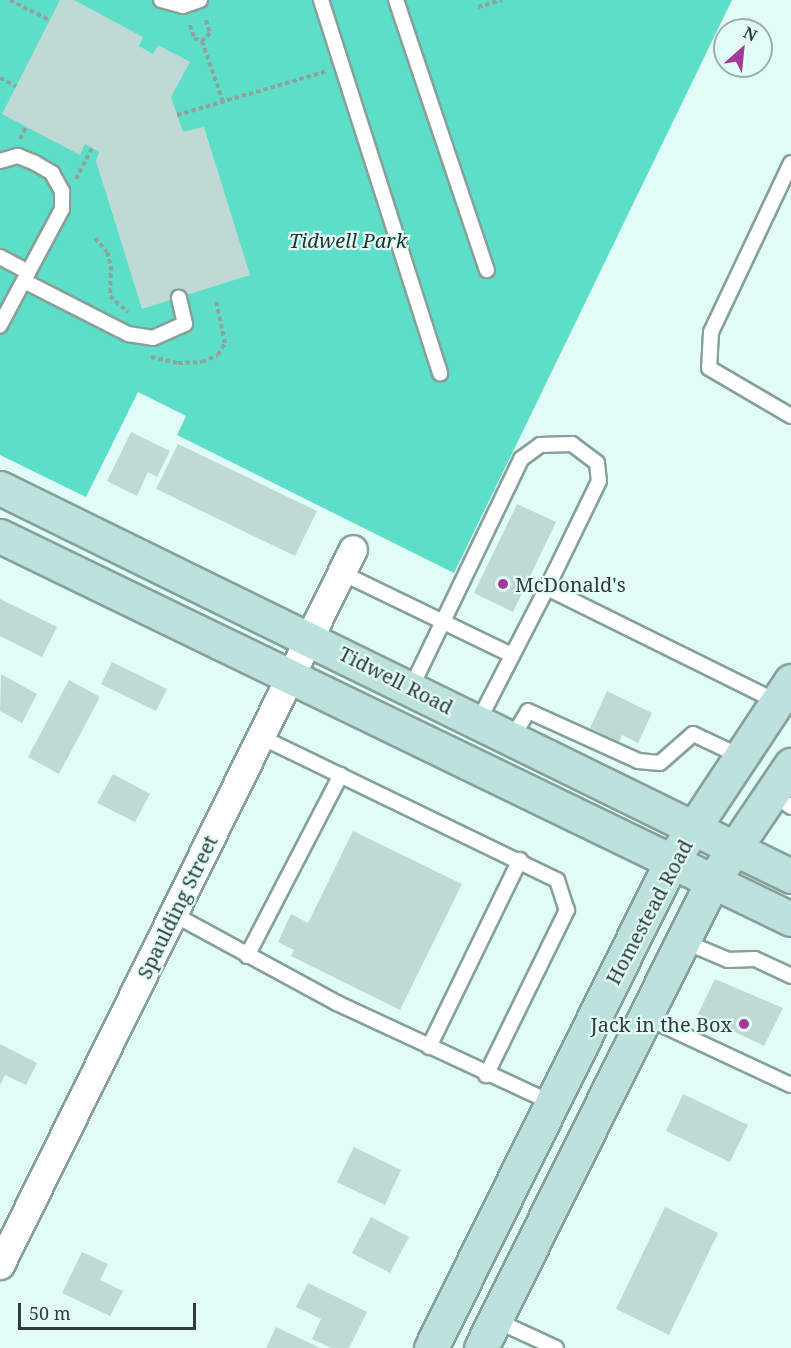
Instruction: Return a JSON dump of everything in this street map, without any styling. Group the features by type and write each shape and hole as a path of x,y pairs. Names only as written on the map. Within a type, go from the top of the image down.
{"main road":[{"name":"Tidwell Road","path":"0,488 310,637 512,738 565,746 692,830 791,876"},
{"name":"Tidwell Road","path":"0,536 791,919"},
{"name":"Homestead Road","path":"431,1348 670,862 784,691"},
{"path":"488,1334 713,880 734,849 781,800 791,765"},
{"path":"520,1168 559,1191"}],"street":[{"name":"Spaulding Street","path":"0,1265 348,561"}],"lane":[{"path":"161,0 183,6 200,0"},
{"path":"321,0 441,373"},
{"path":"396,0 487,270"},
{"path":"0,161 18,156 35,163 52,173 62,191 62,209 0,326"},
{"path":"791,163 711,332 710,368 791,416"},
{"path":"0,256 26,277 128,334 153,338 185,324 178,297"},
{"path":"411,688 521,459 540,445 572,444 597,463 599,481 478,722"},
{"path":"348,561 443,621 512,655"},
{"path":"547,588 784,691"},
{"path":"565,746 638,761 660,763 693,734 740,756"},
{"path":"261,736 557,880 567,910 486,1075"},
{"path":"247,956 341,775"},
{"path":"429,1047 520,860"},
{"path":"173,914 247,956 486,1075 552,1104"},
{"path":"683,941 728,960 755,959 791,975"},
{"path":"645,1017 791,1085"},
{"path":"488,1334 556,1348"}],"path":[{"path":"10,0 50,20"},
{"path":"478,7 502,0"},
{"path":"202,41 210,33 207,20"},
{"path":"190,25 194,38 202,41"},
{"path":"202,41 222,102"},
{"path":"177,115 342,67"},
{"path":"0,78 16,86"},
{"path":"19,142 26,127"},
{"path":"75,180 92,148"}],"green space":[{"name":"Tidwell Park","path":"0,0 732,0 723,18 713,18 713,39 454,573 177,435 186,416 138,392 86,497 0,455"}],"building":[{"path":"60,0 74,0 143,37 139,46 153,54 158,45 190,62 171,97 183,132 204,127 250,275 142,309 96,161 99,152 85,144 80,155 2,114"},
{"path":"131,432 170,451 157,477 148,472 137,496 107,481"},
{"path":"178,444 317,511 295,556 156,489"},
{"path":"517,504 556,522 513,612 474,593"},
{"path":"0,599 57,627 42,657 0,636"},
{"path":"112,662 167,689 156,711 101,684"},
{"path":"1,674 37,694 22,723 0,711"},
{"path":"69,680 100,697 59,774 28,757"},
{"path":"607,691 652,713 638,743 622,735 619,742 590,728"},
{"path":"113,774 150,794 135,822 97,803"},
{"path":"353,831 462,884 400,1010 291,956 294,950 278,942 291,914 308,923"},
{"path":"715,979 783,1008 764,1046 698,1014"},
{"path":"0,1044 37,1063 26,1085 5,1075 0,1085"},
{"path":"683,1094 748,1125 730,1162 666,1131"},
{"path":"354,1147 401,1170 385,1205 337,1182"},
{"path":"665,1207 718,1233 669,1335 616,1309"},
{"path":"371,1217 409,1237 390,1273 352,1253"},
{"path":"82,1252 108,1264 100,1280 123,1291 110,1316 62,1293"},
{"path":"308,1283 367,1312 349,1348 331,1348 312,1339 321,1319 296,1307"},
{"path":"276,1327 320,1348 266,1348"}],"place":[{"name":"McDonald's","path":"503,584"},
{"name":"Jack in the Box","path":"744,1024"}]}
